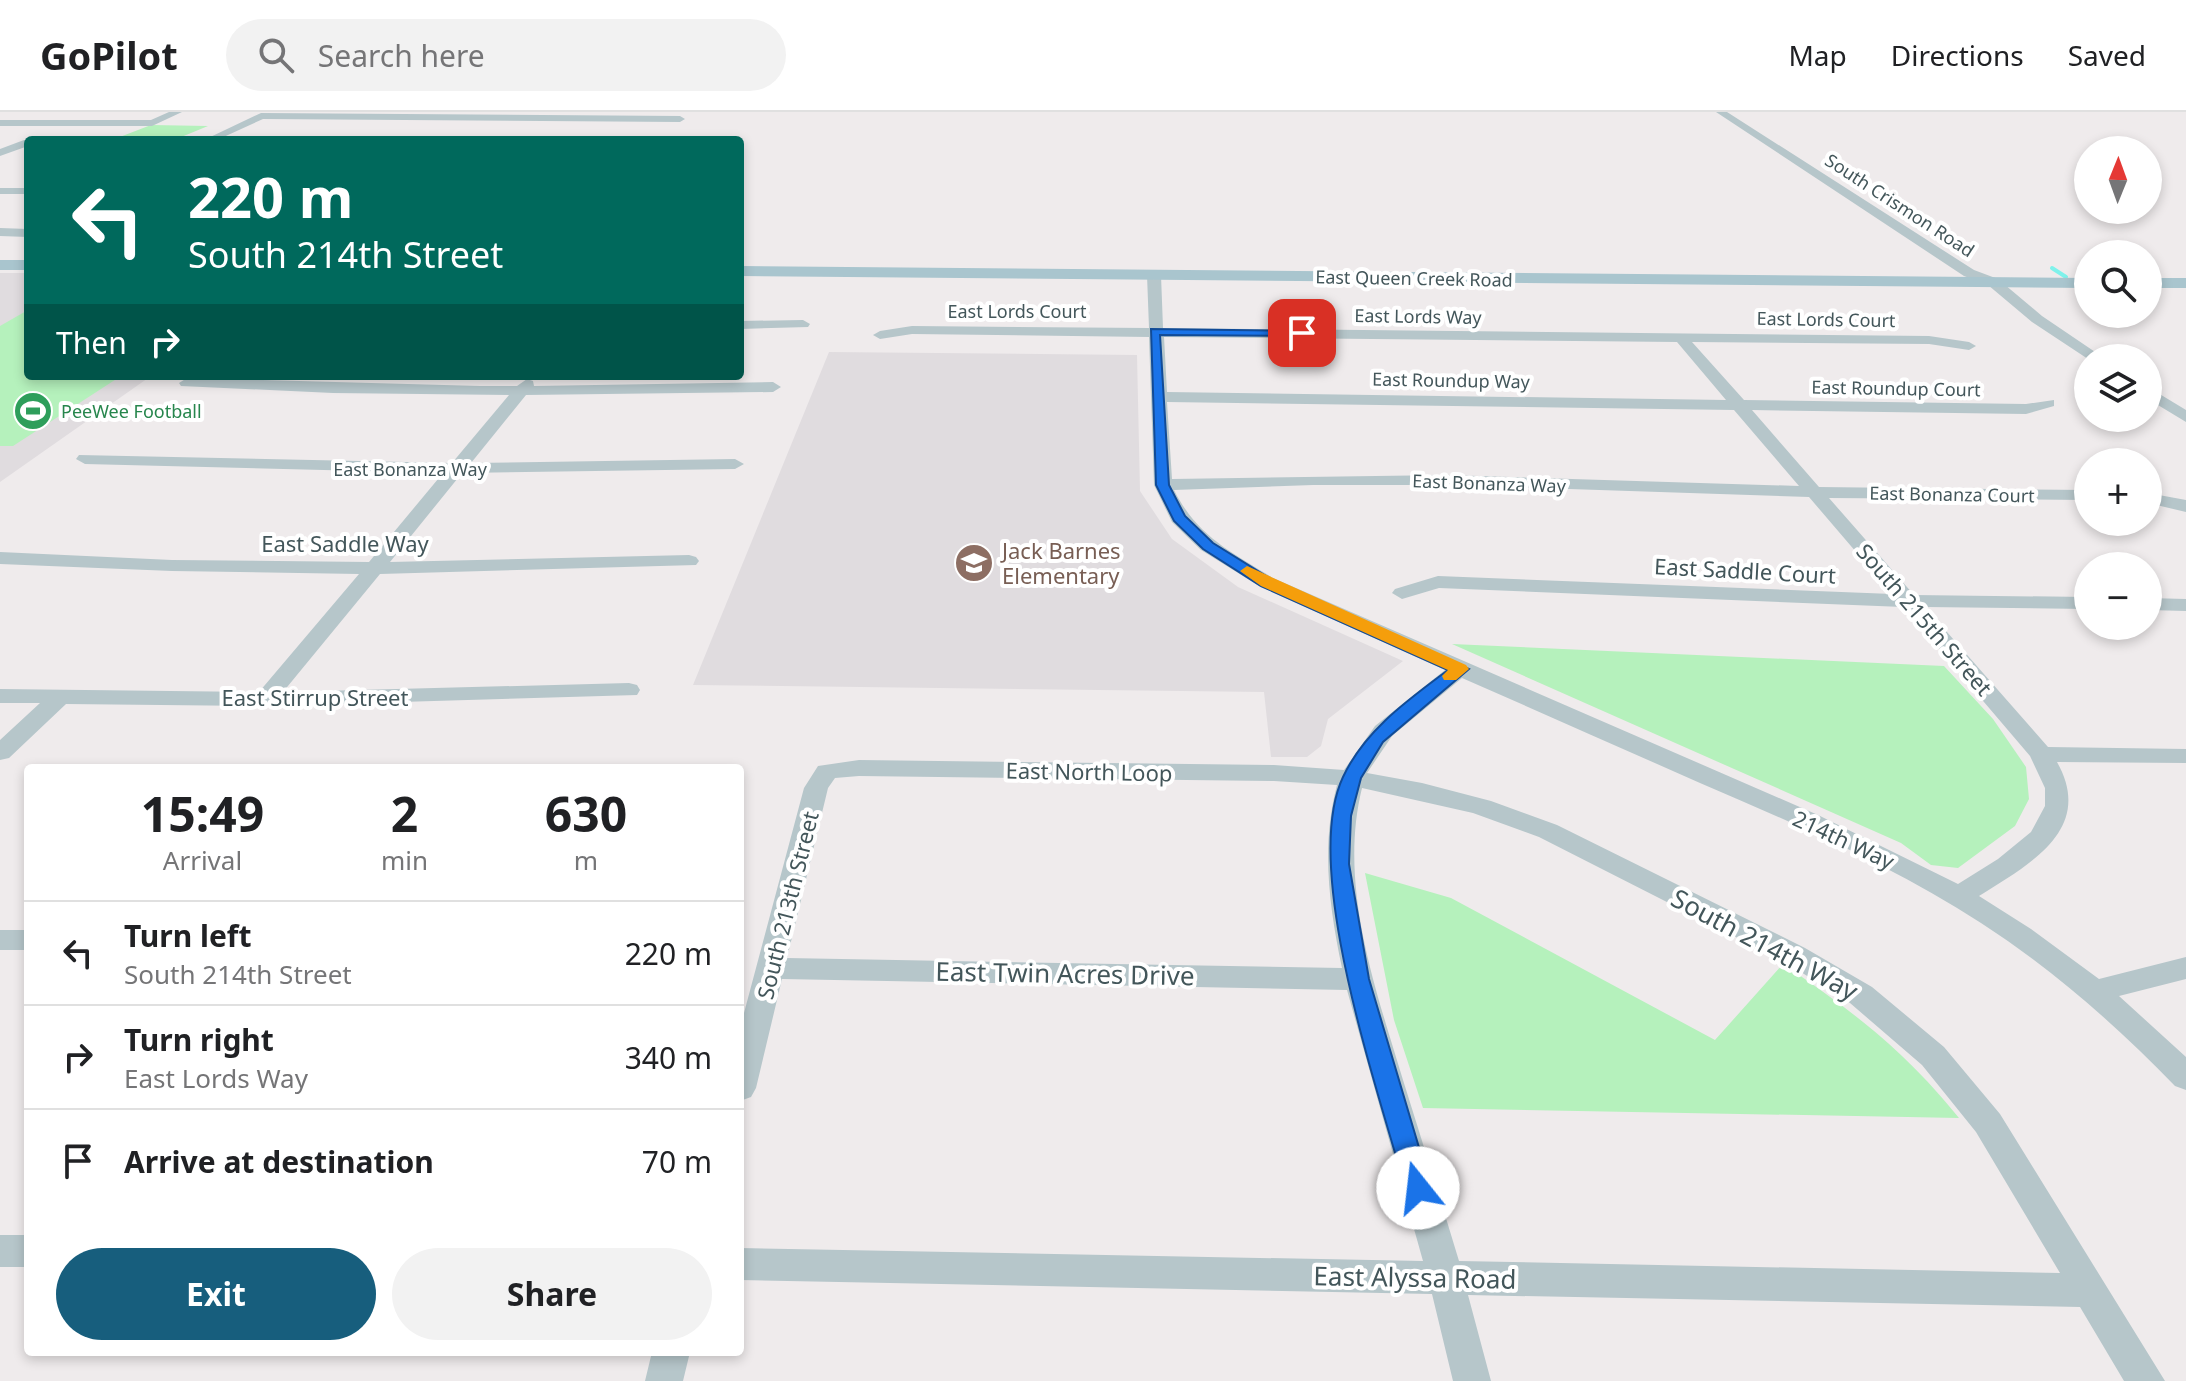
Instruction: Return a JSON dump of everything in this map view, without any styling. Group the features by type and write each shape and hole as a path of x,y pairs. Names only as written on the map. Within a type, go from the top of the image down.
{"main road":[{"path":"0,265 24,265"},
{"name":"East Queen Creek Road","path":"744,271 2074,283"},
{"path":"2162,283 2186,283"}],"street":[{"path":"0,123 152,123 177,112"},
{"name":"South Crismon Road","path":"1721,112 1969,273 1993,282 2037,319 2075,344"},
{"path":"218,136 261,116 680,119 669,129"},
{"path":"48,134 76,123"},
{"path":"0,154 24,144"},
{"path":"0,154 24,155"},
{"path":"0,191 24,191"},
{"path":"0,232 24,233"},
{"path":"1154,275 1163,485"},
{"path":"744,325 803,324"},
{"name":"East Lords Court","path":"880,335 912,330 1155,332"},
{"name":"East Lords Way","path":"1155,332 1681,338"},
{"name":"East Lords Court","path":"1681,338 1929,340 1969,346"},
{"name":"South 215th Street","path":"1681,338 2041,754 2058,790 2053,821 2027,852 1959,896"},
{"path":"187,383 345,390 528,384 773,387"},
{"path":"265,699 528,384"},
{"name":"East Roundup Way","path":"1159,397 1742,407"},
{"path":"2162,401 2186,417"},
{"name":"East Roundup Court","path":"1742,407 2026,409 2048,403"},
{"name":"East Bonanza Way","path":"85,459 247,467 456,470 735,464"},
{"name":"East Bonanza Way","path":"1163,485 1446,480 1816,492"},
{"name":"214th Way","path":"1163,485 1179,518 1208,546 1266,582 1801,818 1959,896 2027,940 2094,991 2155,1044 2186,1077"},
{"name":"East Bonanza Court","path":"1816,492 2074,495"},
{"path":"2162,501 2186,506"},
{"name":"East Saddle Way","path":"0,558 147,567 373,568 689,561"},
{"name":"East Saddle Court","path":"1402,593 1438,582 1909,601 2074,603"},
{"path":"2162,604 2186,605"},
{"path":"1460,669 1417,701 1376,739 1351,778 1341,816 1339,864 1358,979 1472,1381"},
{"name":"East Stirrup Street","path":"0,696 265,699 629,690"},
{"path":"0,753 60,697"},
{"path":"2041,754 2186,756"},
{"name":"East North Loop","path":"827,771 859,768 1274,773 1351,778"},
{"name":"South 213th Street","path":"744,1073 816,788 827,771"},
{"name":"South 214th Way","path":"1351,778 1422,791 1482,807 1548,831 1795,955 1861,995 1933,1056 1988,1123 2146,1381"},
{"path":"0,940 24,940"},
{"name":"East Twin Acres Drive","path":"771,968 1358,979"},
{"path":"2094,991 2186,968"},
{"path":"0,1251 24,1251"},
{"name":"East Alyssa Road","path":"744,1264 2090,1290"},
{"path":"664,1381 670,1356"}],"shaded area":[{"path":"0,273 24,273 24,380 145,380 0,482"},
{"name":"Jack Barnes Elementary","path":"829,352 1137,355 1140,491 1172,539 1238,587 1403,661 1328,719 1321,746 1307,757 1271,757 1264,692 693,685"}],"green space":[{"path":"151,125 208,126 184,136 122,136"},
{"name":"PeeWee Football","path":"24,312 24,380 115,380 13,446 0,446 0,326"},
{"path":"1452,644 1944,666 1993,719 2026,767 2029,799 2015,826 1958,868 1931,865 1901,843"},
{"path":"1365,873 1451,898 1715,1040 1783,964 1833,999 1898,1052 1959,1118 1423,1108 1394,1020"}],"waterway":[{"path":"2052,268 2066,277"}],"slow traffic":[{"path":"1247,571 1460,669 1450,676"}],"place":[{"name":"PeeWee Football","path":"33,411"},
{"name":"Jack Barnes Elementary","path":"974,563"}],"route":[{"path":"1302,333 1155,332 1163,485 1179,518 1208,546 1266,582 1460,669 1417,701 1376,739 1351,778 1341,816 1339,864 1358,979 1418,1188"}]}
